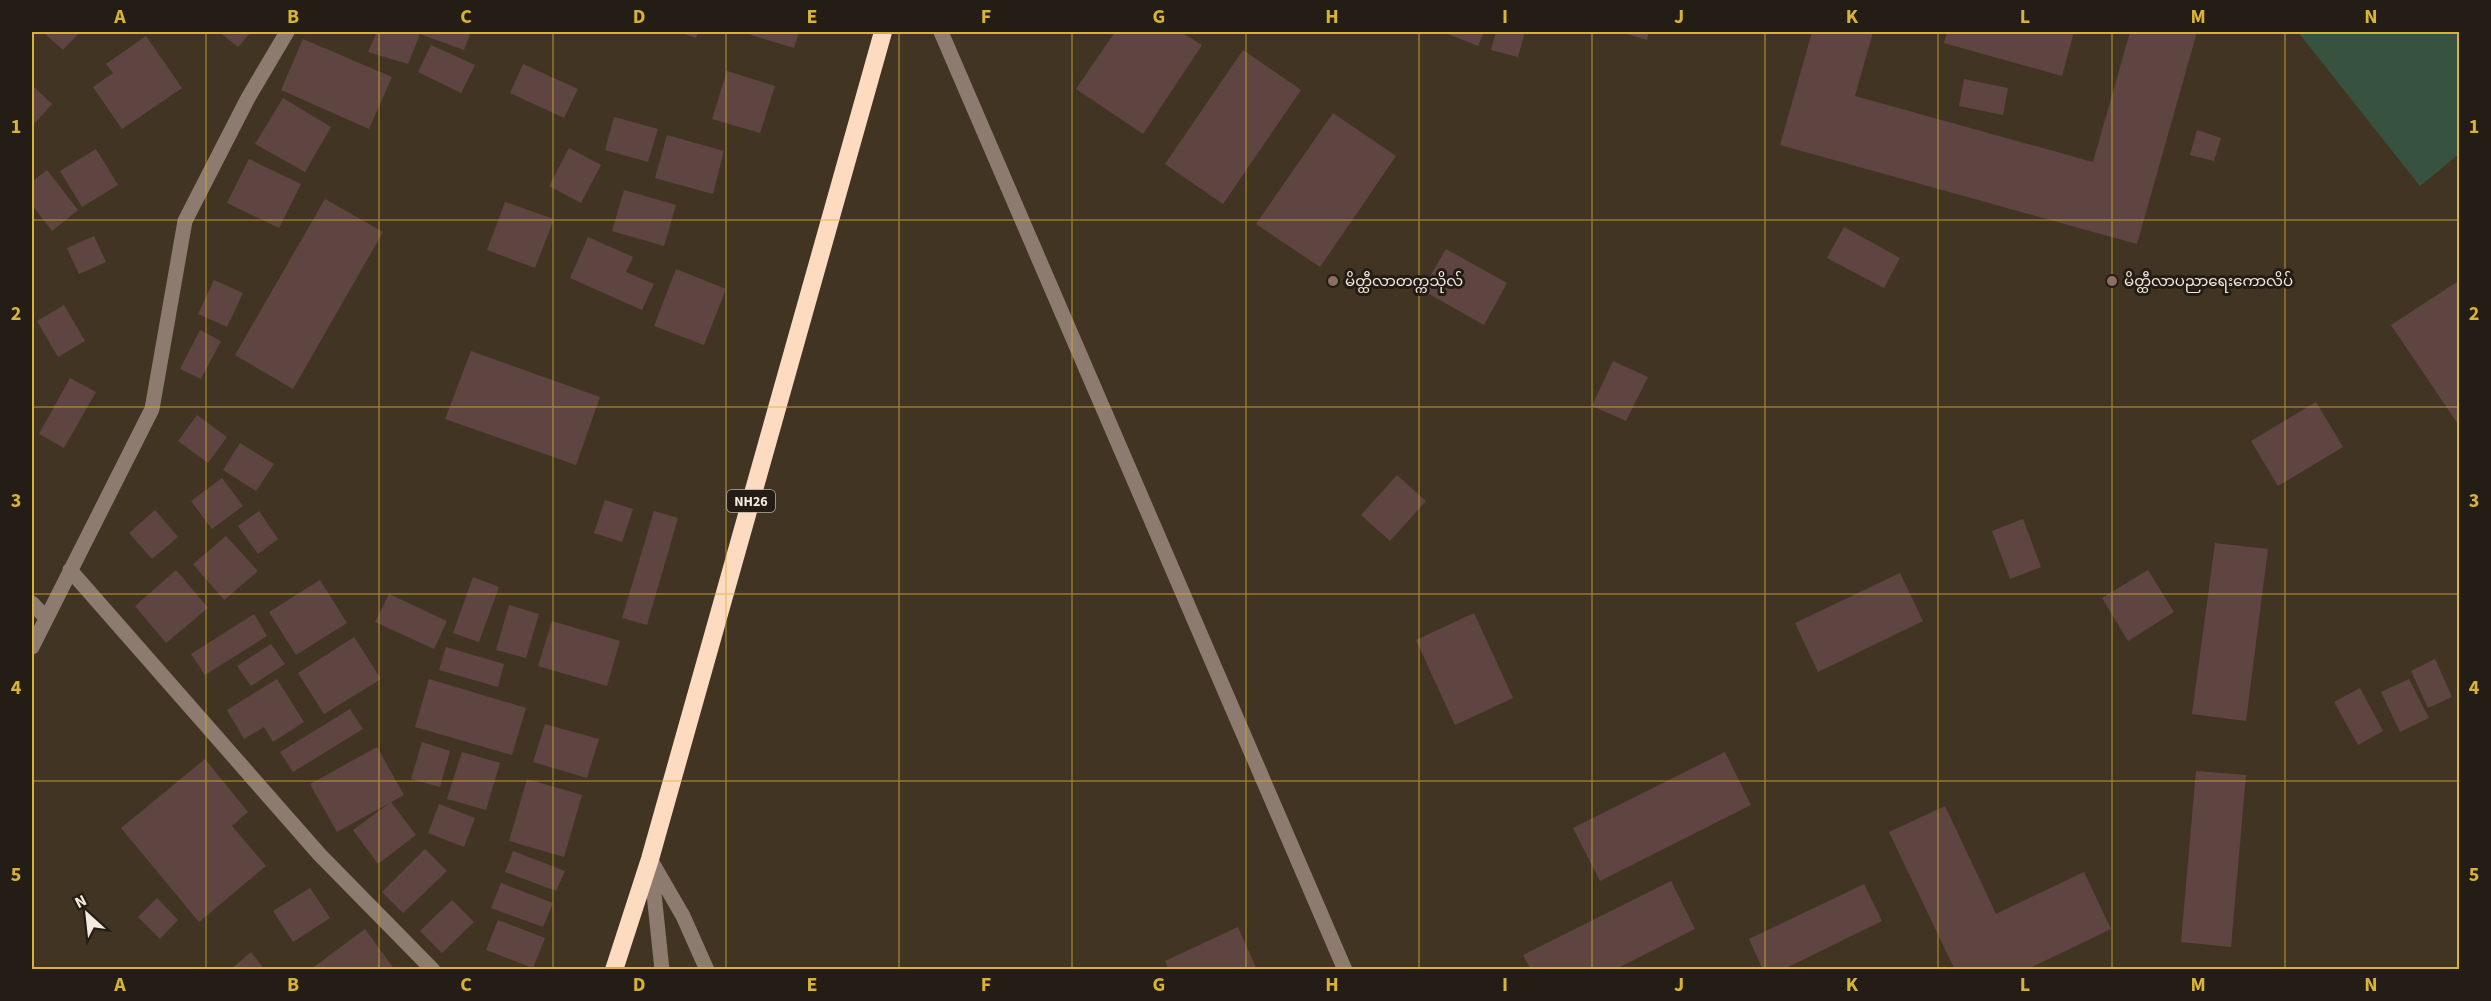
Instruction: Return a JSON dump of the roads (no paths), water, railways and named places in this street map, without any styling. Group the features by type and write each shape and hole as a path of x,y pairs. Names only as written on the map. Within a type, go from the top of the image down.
{"highway":[{"name":"NH26","path":"614,969 650,859 883,32"}],"street":[{"path":"32,647 152,409 185,221 248,98 287,32"},
{"path":"941,32 1345,969"},
{"path":"70,570 320,855 433,969"},
{"path":"32,603 46,618"},
{"path":"650,859 662,969"},
{"path":"650,859 683,916 707,969"}],"place":[{"name":"မိတ္ထီလာတက္ကသိုလ်","path":"1333,281"},
{"name":"မိတ္ထီလာပညာရေးကောလိပ်","path":"2112,281"}]}
